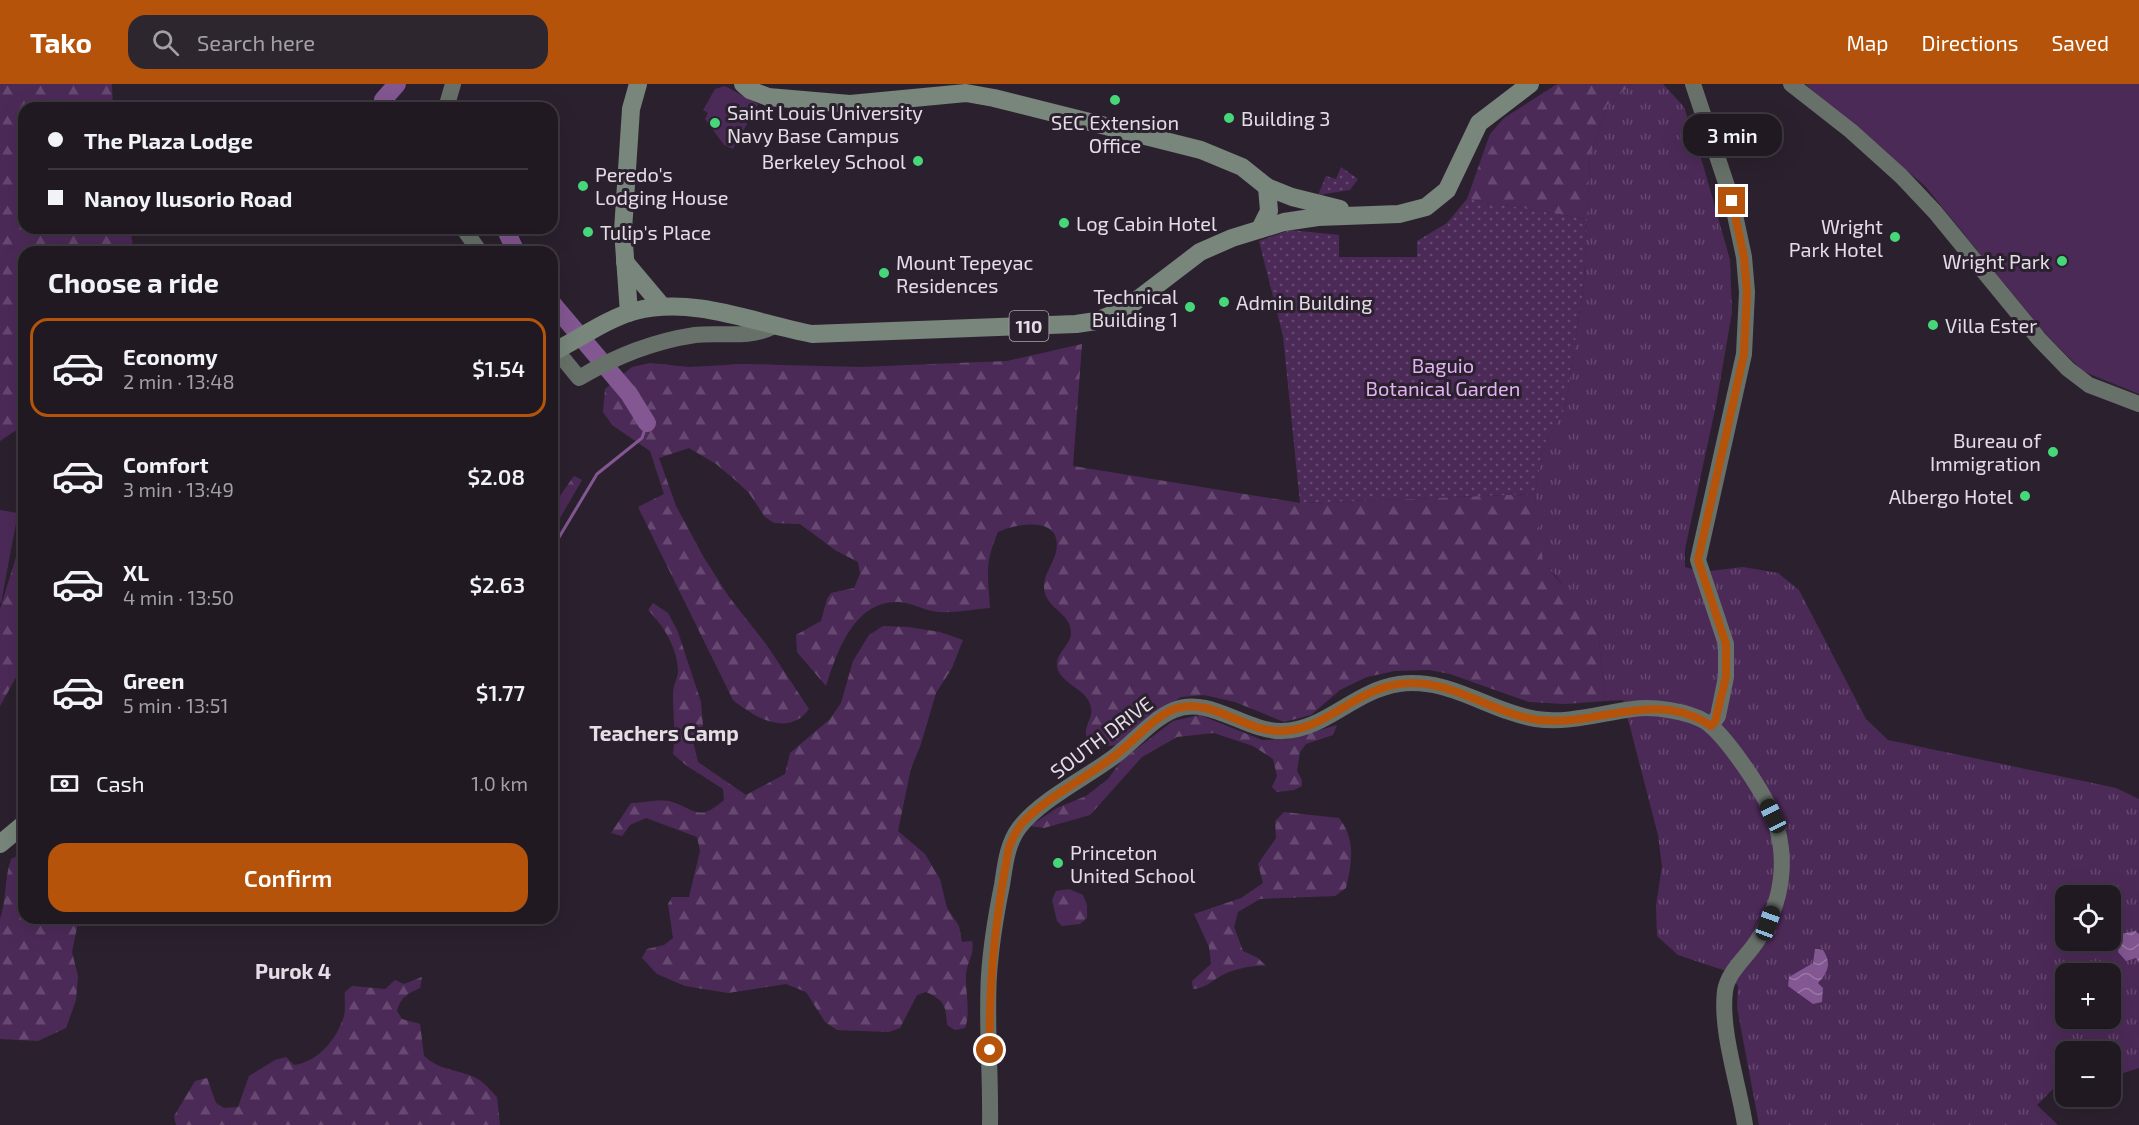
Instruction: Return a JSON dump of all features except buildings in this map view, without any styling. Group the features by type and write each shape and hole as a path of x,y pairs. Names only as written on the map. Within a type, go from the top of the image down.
{"main road":[{"path":"448,102 453,84"},
{"path":"628,314 623,230 631,110 639,84"},
{"path":"743,84 750,90 768,97 850,104 966,93 1201,150 1242,166 1267,187 1292,197 1357,215"},
{"name":"110","path":"558,350 628,314 662,306 704,308 772,327 812,334 1076,324 1096,321 1124,310 1200,252 1260,229 1318,217 1412,212 1437,200 1455,177 1479,123 1530,84"},
{"path":"1693,84 1732,201 1744,257 1747,292 1744,354 1698,560 1726,644 1726,677 1710,719 1765,799 1780,832 1782,849 1783,870 1780,890 1768,923 1737,966 1725,992 1728,1030 1745,1125"},
{"path":"1791,84 1851,131 1901,176 1935,212 2038,339 2068,369 2089,385 2139,404"},
{"path":"1260,229 1269,212 1267,187"},
{"path":"625,262 662,306"},
{"path":"558,350 586,373 616,359 677,338 715,333 760,333 772,327"},
{"name":"SOUTH DRIVE","path":"990,1125 990,974 999,899 1009,847 1014,835 1034,813 1116,755 1173,710 1202,707 1265,730 1295,730 1322,720 1362,694 1378,688 1419,683 1455,689 1504,710 1538,720 1573,719 1638,708 1710,719"},
{"path":"0,844 18,829"}],"green space":[{"path":"0,84 112,84 113,102 18,102 18,234 131,234 133,246 18,246 18,429 0,441"},
{"path":"1557,84 1632,84 1607,105 1590,155 1587,219 1467,199 1490,134 1504,118"},
{"path":"1632,84 1663,84 1684,107 1730,260 1732,312 1716,405 1685,549 1685,567 1702,572 1743,567 1778,573 1799,590 1866,719 1888,740 2116,788 2139,799 2139,1068 2121,1074 2121,1041 2055,1041 2055,1087 2037,1105 2058,1125 1759,1125 1737,1007 1738,986 1726,971 1678,955 1657,936 1656,906 1662,866 1658,835 1623,700 1605,701 1598,631 1555,575 1542,563 1535,494 1543,446 1565,408 1584,283 1590,155 1607,105"},
{"name":"Wright Park","path":"1805,84 2139,84 2139,394 2082,371 2041,329 1925,186"},
{"path":"725,86 758,104 733,149 724,145 705,119 708,113 703,110 715,89"},
{"path":"1341,167 1358,179 1350,190 1318,195 1326,176 1336,179"},
{"name":"Baguio Botanical Garden","path":"1467,199 1587,219 1584,283 1565,408 1543,446 1535,494 1300,503 1283,336 1259,241 1290,230 1339,235 1339,257 1417,257 1417,241 1447,223"},
{"path":"1082,344 1073,466 1300,503 1535,494 1543,563 1576,600 1598,631 1605,701 1565,704 1529,702 1450,674 1429,670 1394,671 1367,677 1340,690 1311,715 1284,722 1235,702 1204,695 1181,697 1152,715 1117,745 1090,748 1086,732 1091,714 1090,704 1083,694 1062,677 1057,666 1058,657 1069,642 1070,627 1065,617 1049,601 1044,590 1045,579 1056,552 1057,540 1053,532 1037,525 1016,526 998,532 989,561 990,608 939,612 899,602 883,604 870,610 850,630 836,658 826,686 797,652 796,635 821,621 831,593 854,588 860,574 858,562 835,550 800,524 774,523 765,517 749,493 734,479 716,464 689,448 659,458 676,506 703,556 729,597 766,644 809,709 801,718 791,722 771,722 751,713 733,700 638,507 664,494 650,451 612,425 603,412 605,389 632,367 650,363 689,367 745,364 859,367 1007,361"},
{"path":"574,476 582,480 558,522 558,499"},
{"path":"0,510 18,513 1,603 0,603"},
{"path":"18,550 18,674 0,706 0,609"},
{"path":"653,603 668,613 678,632 701,702 703,725 693,741 698,762 746,795 785,774 790,753 830,719 841,703 853,661 869,635 883,626 908,627 940,632 963,640 952,668 936,693 920,747 911,768 898,831 925,854 940,879 947,908 959,926 962,942 972,941 966,974 968,1009 965,1028 955,1030 947,1025 943,1004 926,992 917,995 900,1028 889,1032 837,1030 825,1022 806,992 786,984 728,993 685,986 657,974 642,958 647,949 664,945 673,938 668,904 672,897 689,897 700,851 697,837 646,818 630,825 622,836 611,833 631,803 669,801 702,813 724,800 723,789 687,766 673,754 673,694 678,672 676,655 669,638 648,610"},
{"path":"1681,681 1712,688 1708,701 1696,705 1678,700"},
{"path":"1200,715 1262,740 1290,739 1337,725 1333,735 1306,744 1300,752 1297,771 1302,780 1302,786 1294,790 1277,792 1272,787 1277,776 1273,759 1253,746 1214,733 1177,737 1142,757 1090,815 1044,828 1030,826 1057,808 1086,796 1108,779 1122,760 1173,721"},
{"path":"1284,812 1339,818 1348,835 1351,852 1346,888 1335,896 1260,899 1238,912 1234,927 1243,951 1258,958 1266,966 1236,970 1193,989 1192,981 1211,964 1209,947 1194,914 1241,898 1263,883 1258,864 1276,838 1275,821"},
{"path":"18,855 18,924 78,924 72,952 78,976 76,1000 66,1028 38,1041 0,1039 0,919 11,859"},
{"path":"1069,889 1083,895 1087,905 1087,918 1080,924 1062,926 1057,921 1052,900 1056,891"},
{"path":"422,977 420,988 405,996 397,1011 402,1019 420,1024 424,1056 443,1067 476,1078 497,1097 500,1125 176,1125 174,1116 195,1081 207,1078 216,1103 224,1108 238,1107 249,1076 275,1060 286,1057 294,1065 319,1054 341,1025 345,1013 345,992 352,986 385,989 395,980 404,984"}],"water":[{"path":"2135,931 2139,934 2139,963 2136,958 2126,961 2118,952 2121,951 2121,934"},
{"path":"1815,949 1823,950 1828,968 1818,983 1823,988 1822,1002 1813,1004 1788,986 1789,977 1813,963"}],"waterway":[{"path":"384,102 397,84"},
{"path":"508,234 513,246"},
{"path":"558,310 629,394 647,423"},
{"path":"558,539 597,474 642,438 647,423"}],"place":[{"name":"SEC Extension Office","path":"1115,100"},
{"name":"Building 3","path":"1229,118"},
{"name":"Saint Louis University Navy Base Campus","path":"715,123"},
{"name":"Berkeley School","path":"918,161"},
{"name":"Peredo's Lodging House","path":"583,186"},
{"name":"Log Cabin Hotel","path":"1064,223"},
{"name":"Tulip's Place","path":"588,232"},
{"name":"Wright Park Hotel","path":"1895,237"},
{"name":"Wright Park","path":"2062,261"},
{"name":"Mount Tepeyac Residences","path":"884,273"},
{"name":"Admin Building","path":"1224,302"},
{"name":"Technical Building 1","path":"1190,307"},
{"name":"Villa Ester","path":"1933,325"},
{"name":"Bureau of Immigration","path":"2053,452"},
{"name":"Albergo Hotel","path":"2025,496"},
{"name":"Princeton United School","path":"1058,863"}],"district":[{"name":"Teachers Camp","path":"664,732"},
{"name":"Purok 4","path":"293,970"}],"route":[{"path":"990,1050 989,992 992,954 1009,847 1014,835 1034,813 1116,755 1173,710 1192,706 1202,707 1252,727 1279,731 1295,730 1322,720 1362,694 1378,688 1419,683 1455,689 1504,710 1538,720 1573,719 1647,708 1700,719 1711,726 1715,722 1726,677 1726,644 1723,628 1698,560 1744,354 1747,292 1740,232 1732,201"}]}
